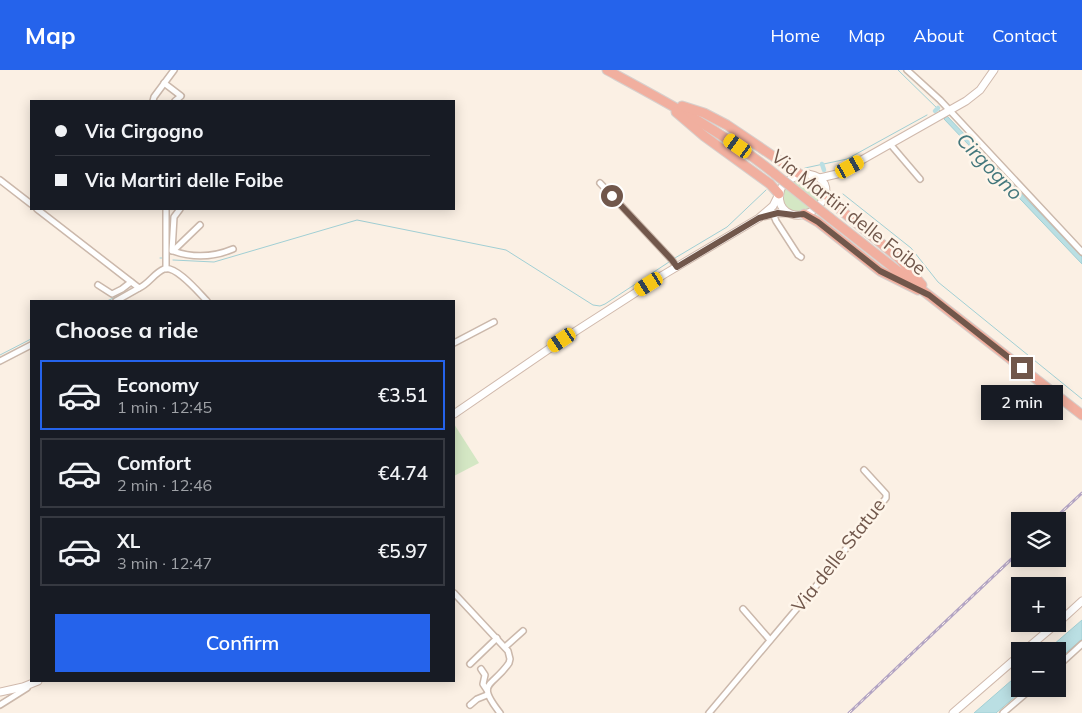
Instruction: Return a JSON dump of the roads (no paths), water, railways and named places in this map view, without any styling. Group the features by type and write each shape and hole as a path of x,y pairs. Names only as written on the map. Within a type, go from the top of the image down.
{"highway":[{"name":"Via Martiri delle Foibe","path":"607,70 722,135 775,174 1082,415"},
{"path":"665,102 696,110 712,117 740,133 801,175"},
{"path":"665,102 696,130 770,184 779,194"},
{"path":"826,192 836,206 909,268 929,295"},
{"path":"804,214 818,222 880,271 929,295"}],"street":[{"path":"153,100 174,70"},
{"path":"907,70 950,111 1082,252"},
{"path":"773,209 790,214 804,214 819,206 832,178 837,174 966,101 980,90 994,70"},
{"path":"164,83 181,96 176,100"},
{"path":"891,145 920,179"},
{"path":"455,413 562,340 773,209 784,184 790,179 801,175 813,174 820,178 826,192"},
{"path":"820,178 837,174"},
{"path":"0,180 30,203"},
{"path":"600,183 677,267"},
{"path":"779,194 781,207 790,214"},
{"path":"773,209 798,255 801,257"},
{"path":"38,210 139,288"},
{"path":"166,210 166,269"},
{"path":"173,251 174,217 179,210"},
{"path":"167,253 173,251 200,225"},
{"path":"173,251 183,255 210,255 222,254 233,249"},
{"path":"118,300 149,283 163,270 171,269 206,300"},
{"path":"98,285 112,294 131,282"},
{"path":"455,342 494,322"},
{"path":"0,361 30,346"},
{"name":"Via delle Statue","path":"709,713 826,574 886,498 886,494 864,470"},
{"path":"455,593 505,647 510,655 509,663 489,684 487,693 470,706"},
{"path":"1066,615 1082,602"},
{"path":"744,609 770,640"},
{"path":"505,647 522,631"},
{"path":"1035,642 1046,632"},
{"path":"470,664 497,638"},
{"path":"1066,659 1082,644"},
{"path":"953,713 1011,663"},
{"path":"481,669 485,674 483,684 500,713"},
{"path":"0,692 35,682"},
{"path":"0,704 35,682"},
{"path":"1003,713 1022,697"}],"water":[{"path":"947,116 1082,257 1082,264 944,119"},
{"path":"1082,620 1082,639 1066,653 1066,642 1056,642"},
{"path":"1011,680 1011,697 1015,697 996,713 974,713"}],"waterway":[{"name":"Cirgogno","path":"898,70 941,112"},
{"name":"Cirgogno","path":"935,111 938,108"},
{"path":"805,168 847,159 927,115"},
{"path":"822,164 824,170"},
{"path":"675,258 727,227 766,190"},
{"path":"843,194 911,248 938,282 1082,399"},
{"path":"173,260 214,262 357,220 506,250 593,305 600,306 669,262"},
{"path":"109,300 126,292"},
{"path":"0,355 30,340"}],"railway":[{"path":"1062,512 1082,493"},
{"path":"849,713 1011,560"}]}
